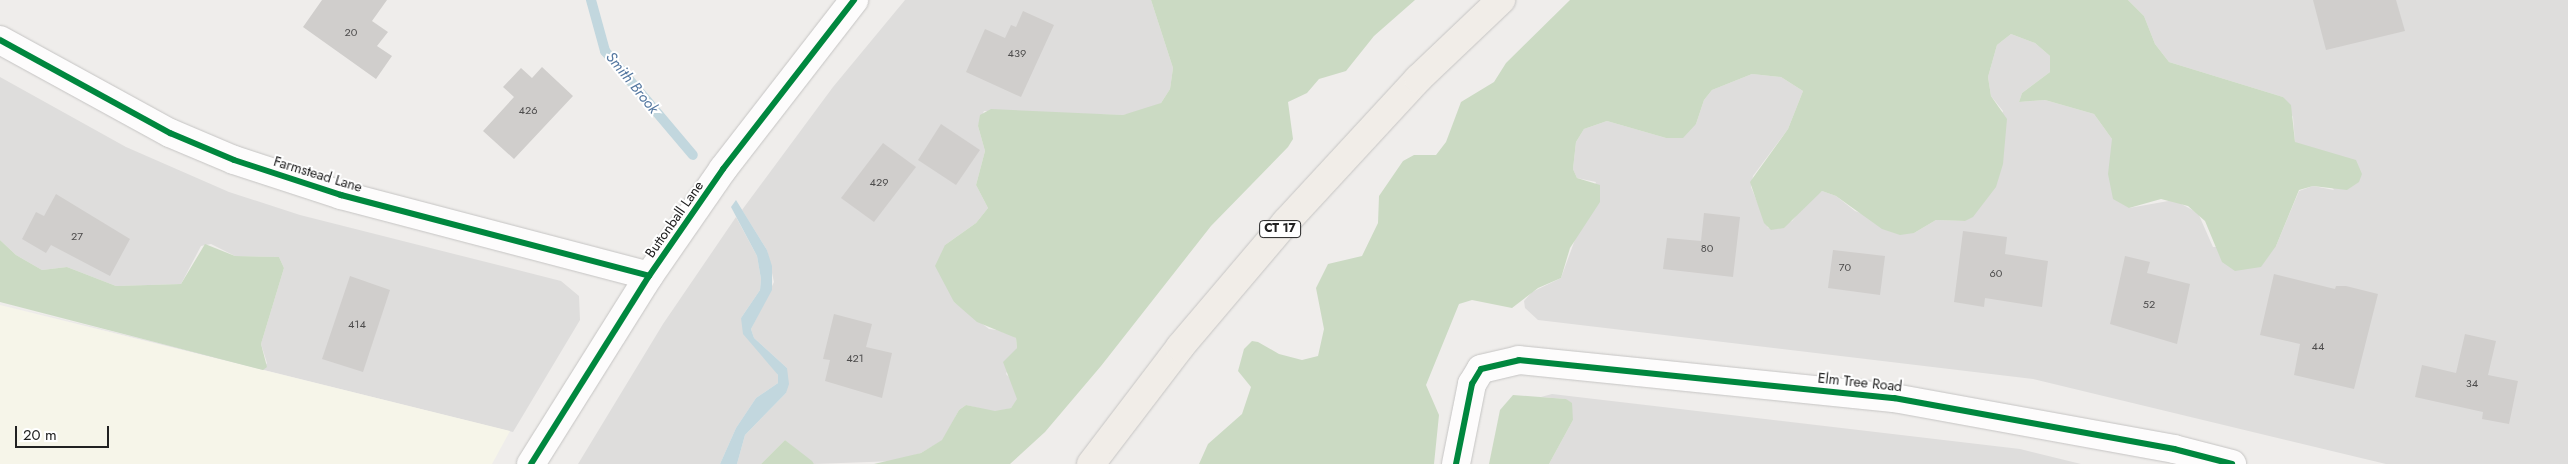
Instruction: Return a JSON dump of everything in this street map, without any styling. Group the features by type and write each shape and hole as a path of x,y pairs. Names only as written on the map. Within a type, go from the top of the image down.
{"main road":[{"name":"CT 17","path":"1091,464 1180,347 1286,222 1494,3"}],"street":[{"name":"Buttonball Lane","path":"531,464 649,276 723,169 854,0"},
{"name":"Farmstead Lane","path":"0,40 170,133 243,164 341,194 649,276"},
{"name":"Elm Tree Road","path":"1456,464 1470,393 1481,369 1519,360 1894,398 2174,449 2232,464"}],"shaded area":[{"path":"905,0 1151,0 1173,68 1170,89 1161,103 1152,109 1123,115 984,111 978,126 985,151 976,185 988,208 976,223 945,245 954,302 989,329 1004,331 1016,338 1017,348 1006,374 1013,381 1018,399 1011,408 995,412 966,405 959,410 943,440 921,453 896,461 814,464 785,440 761,464 737,464 745,435 786,393 787,368 754,338 751,329 774,282 767,250 742,210 833,87"},
{"path":"2128,0 2568,0 2568,464 2386,464 2033,379 1538,320 1525,308 1524,301 1532,292 1561,278 1596,182 1577,178 1573,169 1576,142 1584,129 1607,121 1666,138 1696,124 1704,100 1712,90 1752,74 1781,77 1803,91 1788,129 1753,176 1751,187 1768,228 1792,221 1806,203 1822,191 1836,196 1855,211 1914,233 1936,220 1965,221 2003,111 1991,96 1988,77 1997,45 2011,34 2035,43 2050,56 2050,72 2022,93 2019,102 2045,100 2094,114 2112,139 2129,208 2174,200 2198,213 2213,247 2276,246 2299,191 2313,186 2334,190 2295,142 2293,117 2283,97 2169,62 2155,44 2144,16"},
{"path":"0,77 126,147 229,192 300,215 561,281 579,296 580,320 513,432 0,304 263,369 267,363 261,344 284,268 279,257 235,256 211,244 201,246 181,284 116,286 67,267 42,270 16,255 0,240"},
{"path":"736,217 757,256 761,279 760,290 741,318 778,375 778,383 756,398 736,428 720,464 578,464 663,324"},
{"path":"0,305 510,431 492,464 0,464"},
{"path":"1552,394 2020,449 2081,464 1549,464 1573,420 1566,399 1541,397"}],"green space":[{"path":"1151,0 1415,0 1374,36 1346,71 1319,79 1307,93 1288,102 1293,139 1288,147 1211,226 1101,366 1045,432 1010,464 874,464 921,453 942,440 959,410 966,405 995,411 1011,408 1017,399 1003,362 1017,348 1016,338 977,322 954,302 935,266 945,245 976,223 988,208 976,185 985,151 978,126 980,115 991,109 1123,115 1161,103 1170,89 1173,68"},
{"path":"1570,0 2128,0 2144,16 2155,44 2169,62 2283,97 2291,105 2295,142 2356,160 2362,174 2359,182 2347,190 2313,186 2299,190 2276,246 2261,267 2235,271 2222,262 2205,221 2188,206 2161,199 2129,208 2113,199 2108,174 2112,139 2094,114 2045,100 2019,102 2022,93 2050,72 2050,56 2035,43 2011,34 1997,45 1988,77 1991,96 2007,119 2003,164 1996,187 1973,217 1965,221 1936,220 1914,233 1900,235 1882,229 1836,196 1822,191 1784,228 1771,230 1764,223 1750,182 1788,129 1803,91 1781,77 1752,74 1712,90 1704,100 1696,124 1683,138 1666,138 1607,121 1584,129 1576,142 1573,169 1577,178 1600,185 1600,202 1570,248 1561,278 1538,288 1512,308 1472,300 1459,304 1426,385 1439,415 1434,464 1199,464 1208,444 1242,414 1251,387 1238,371 1244,349 1252,341 1258,342 1279,354 1302,360 1318,356 1324,329 1316,288 1328,264 1362,256 1378,223 1379,196 1403,161 1414,155 1436,155 1446,142 1461,102 1494,82 1506,63"},
{"path":"0,240 16,255 42,270 67,267 116,286 181,284 205,244 235,256 279,257 284,268 261,344 267,367 263,370 0,302"},
{"path":"1513,395 1566,399 1572,403 1573,420 1549,464 1489,464 1500,410"},
{"path":"785,440 812,461 814,464 761,464"}],"water":[{"path":"736,200 767,250 772,266 772,290 751,329 754,338 787,368 789,384 786,393 745,435 737,464 720,464 736,428 756,398 778,383 778,375 743,334 741,318 760,290 761,279 757,256 731,207"}],"building":[{"path":"322,0 387,0 372,21 388,32 377,46 392,56 376,79 303,27"},
{"path":"2313,0 2396,0 2405,31 2326,50"},
{"path":"1023,11 1054,25 1021,97 966,72 985,29 1005,38 1011,25 1016,27"},
{"path":"542,67 573,96 514,159 483,131 514,97 503,87 521,68 532,78"},
{"path":"941,124 980,150 956,185 918,160"},
{"path":"883,143 916,167 874,222 841,198"},
{"path":"56,194 130,239 110,276 51,245 46,253 22,239 36,212 44,216"},
{"path":"1704,213 1740,217 1733,277 1663,269 1667,238 1701,241"},
{"path":"1963,231 2007,237 2005,254 2048,261 2042,307 1985,298 1984,307 1954,302"},
{"path":"1833,250 1885,256 1880,295 1828,288"},
{"path":"2125,256 2150,262 2147,273 2190,284 2177,344 2110,324"},
{"path":"2274,274 2335,289 2336,286 2346,286 2378,294 2354,389 2294,375 2300,344 2260,335"},
{"path":"350,276 390,290 363,372 322,359"},
{"path":"834,314 872,324 866,347 892,353 882,398 825,381 830,360 823,359"},
{"path":"2465,334 2496,341 2488,375 2518,381 2509,424 2482,419 2483,412 2415,397 2422,365 2456,373"}],"waterway":[{"name":"Smith Brook","path":"591,0 605,51 693,155"}],"cycle path":[{"path":"531,464 649,276 723,169 854,0"},
{"path":"0,40 170,133 234,160 341,195 649,276"},
{"path":"1456,464 1472,384 1481,369 1519,360 1894,398 2174,449 2232,464"}]}
